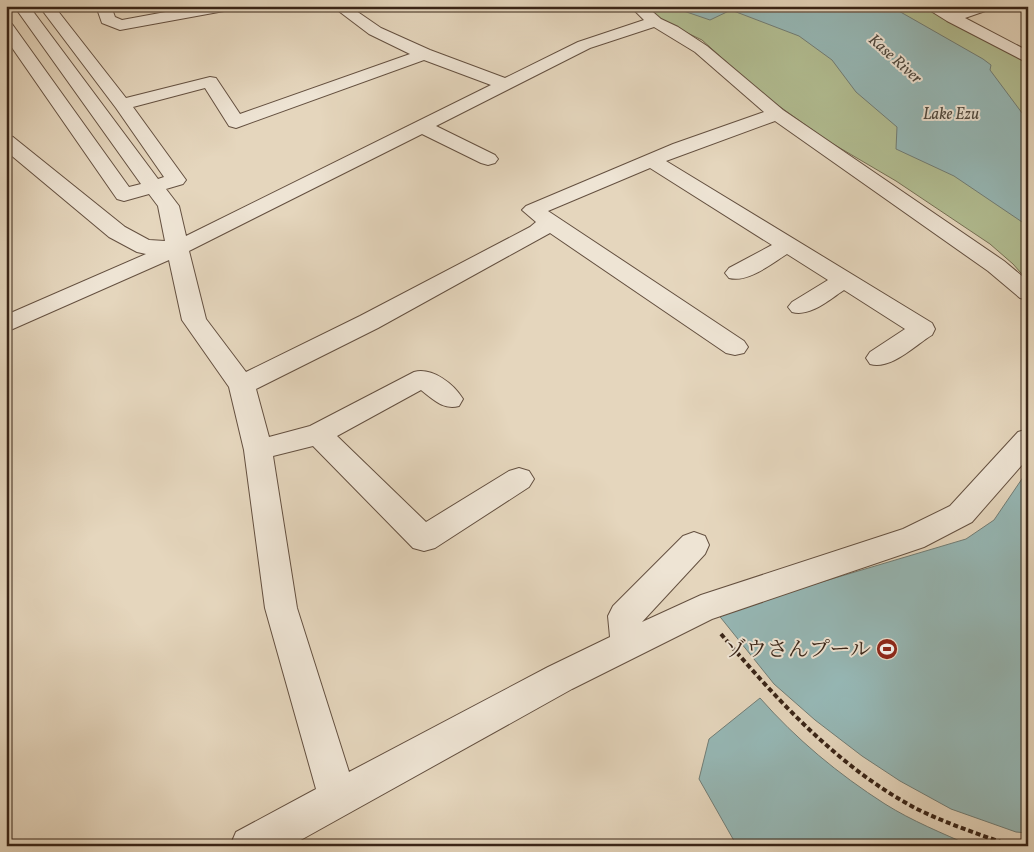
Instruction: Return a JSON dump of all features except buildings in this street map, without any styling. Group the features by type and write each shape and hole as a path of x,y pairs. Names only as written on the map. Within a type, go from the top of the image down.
{"street":[{"path":"21,6 168,206 194,320 242,386 258,450 281,608 338,799"},
{"path":"6,27 124,195 176,180 122,104 46,6"},
{"path":"103,6 108,20 120,25 224,6"},
{"path":"339,6 375,31 424,54 506,84"},
{"path":"636,6 654,22 672,30 701,49 776,114 996,266 1028,293"},
{"path":"930,6 1028,58"},
{"path":"952,18 986,6"},
{"path":"6,324 178,248 584,45 654,22"},
{"path":"122,104 210,82 236,122 424,54"},
{"path":"735,347 533,210 680,148 776,114"},
{"path":"420,126 488,159"},
{"path":"6,142 118,232 145,247 178,248"},
{"path":"651,160 923,329 879,358"},
{"path":"242,386 369,322 538,232 549,222"},
{"path":"737,273 788,245"},
{"path":"800,307 845,280"},
{"path":"258,450 318,434 423,378 450,399"},
{"path":"318,434 424,540 518,479"},
{"path":"250,846 560,678 701,609 912,538 961,514 1028,439"},
{"path":"627,644 625,616 694,545"}],"path":[{"path":"701,609 785,707 840,757 904,802 968,831 1013,846"}],"green space":[{"path":"643,6 922,6 1028,61 1028,281 1013,264 990,244 896,181 828,141 762,94 702,40 654,17"}],"water":[{"name":"Lake Ezu","path":"669,6 890,6 983,59 991,65 990,70 1028,121 1028,226 954,176 896,149 897,127 856,92 832,60 799,36 731,10 710,20"},
{"name":"ゾウさんプール","path":"1028,470 1028,833 1016,832 951,809 900,781 862,756 815,720 774,684 717,613 966,539 994,520"},
{"path":"760,698 803,742 868,793 906,816 971,846 737,846 699,779 709,739"}],"place":[{"name":"ゾウさんプール","path":"887,649"}],"water label":[{"name":"Kase River","path":"896,58"}]}
